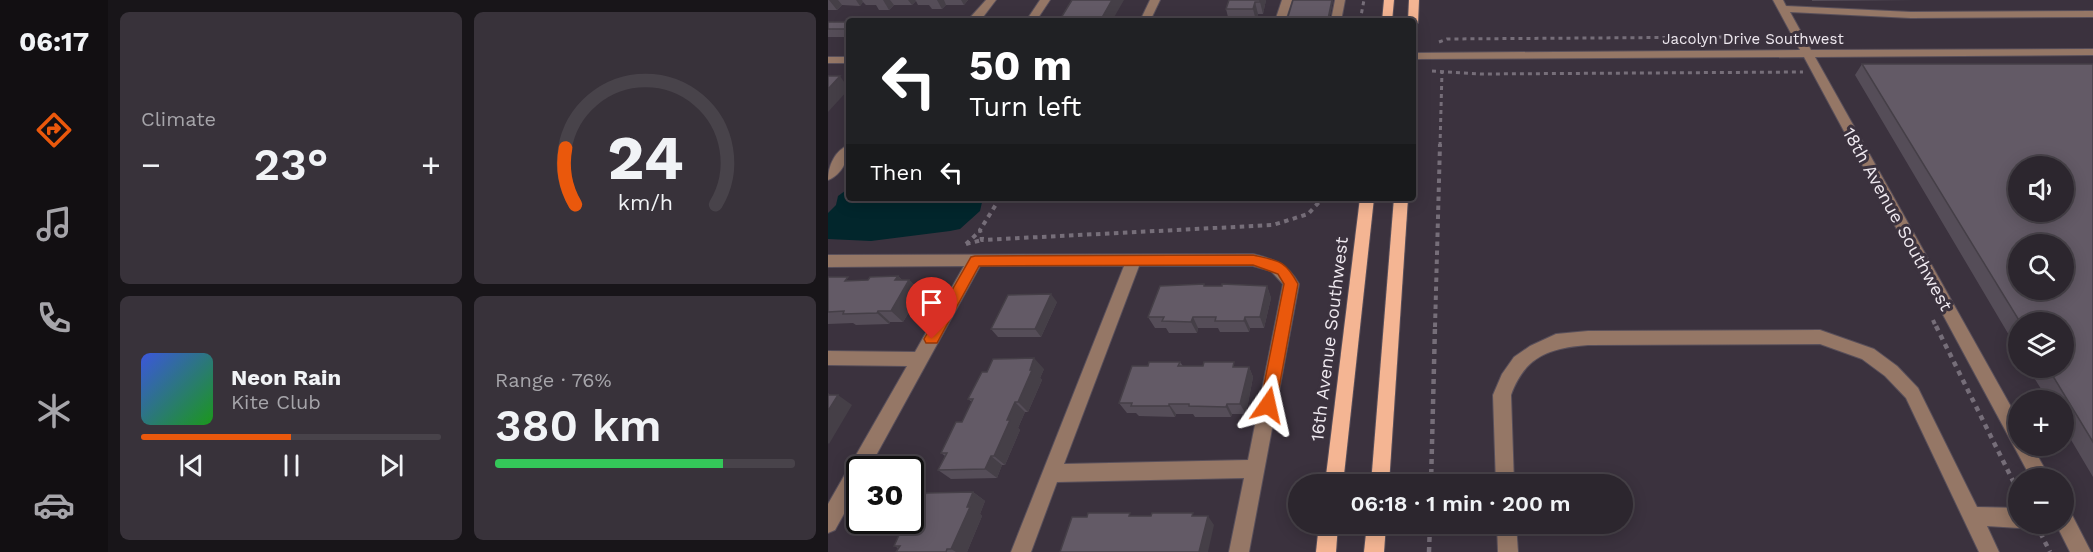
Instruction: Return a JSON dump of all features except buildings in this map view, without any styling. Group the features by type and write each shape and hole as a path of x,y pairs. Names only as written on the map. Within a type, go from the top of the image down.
{"main road":[{"path":"1387,18 1389,0"},
{"path":"1413,18 1414,0"},
{"name":"16th Avenue Southwest","path":"1335,474 1367,201"},
{"path":"1381,474 1401,201"},
{"path":"1326,552 1328,534"},
{"path":"1374,552 1376,534"}],"street":[{"path":"977,18 991,0"},
{"path":"1033,18 1045,0"},
{"path":"1146,18 1155,0"},
{"path":"1281,18 1287,0"},
{"path":"1337,18 1340,0"},
{"path":"1780,4 1911,15 2093,14"},
{"name":"18th Avenue Southwest","path":"1780,4 2008,418"},
{"name":"Jacolyn Drive Southwest","path":"1416,56 2093,52"},
{"path":"828,60 846,60"},
{"path":"828,175 846,154"},
{"path":"828,261 1253,260 1283,270 1291,284 1239,552"},
{"path":"828,523 975,261"},
{"path":"1021,552 1133,261"},
{"path":"1505,474 1502,394 1508,379 1520,362 1556,341 1588,338 1820,337 1868,354 1892,371 1912,393 1989,552"},
{"path":"828,358 921,358"},
{"path":"1051,473 1255,469"},
{"path":"1973,516 2008,518"},
{"path":"1507,534 1508,552"},
{"path":"2072,534 2082,552"}],"path":[{"path":"1361,18 1364,0"},
{"path":"1433,43 1448,39 1759,39"},
{"path":"1432,71 1480,74 1803,72 1808,77"},
{"path":"1431,474 1442,71"},
{"path":"998,201 980,230 966,244 982,240 1273,225 1306,216 1321,201"},
{"path":"980,230 982,240"},
{"path":"1931,317 2008,471"},
{"path":"1429,552 1430,534"},
{"path":"2040,534 2050,552"}],"water":[{"path":"846,190 846,201 982,201 980,211 960,229 871,241 828,239 828,213 836,205 838,196"}],"route":[{"path":"932,339 975,261 1253,260 1283,270 1291,284 1268,405"}]}
